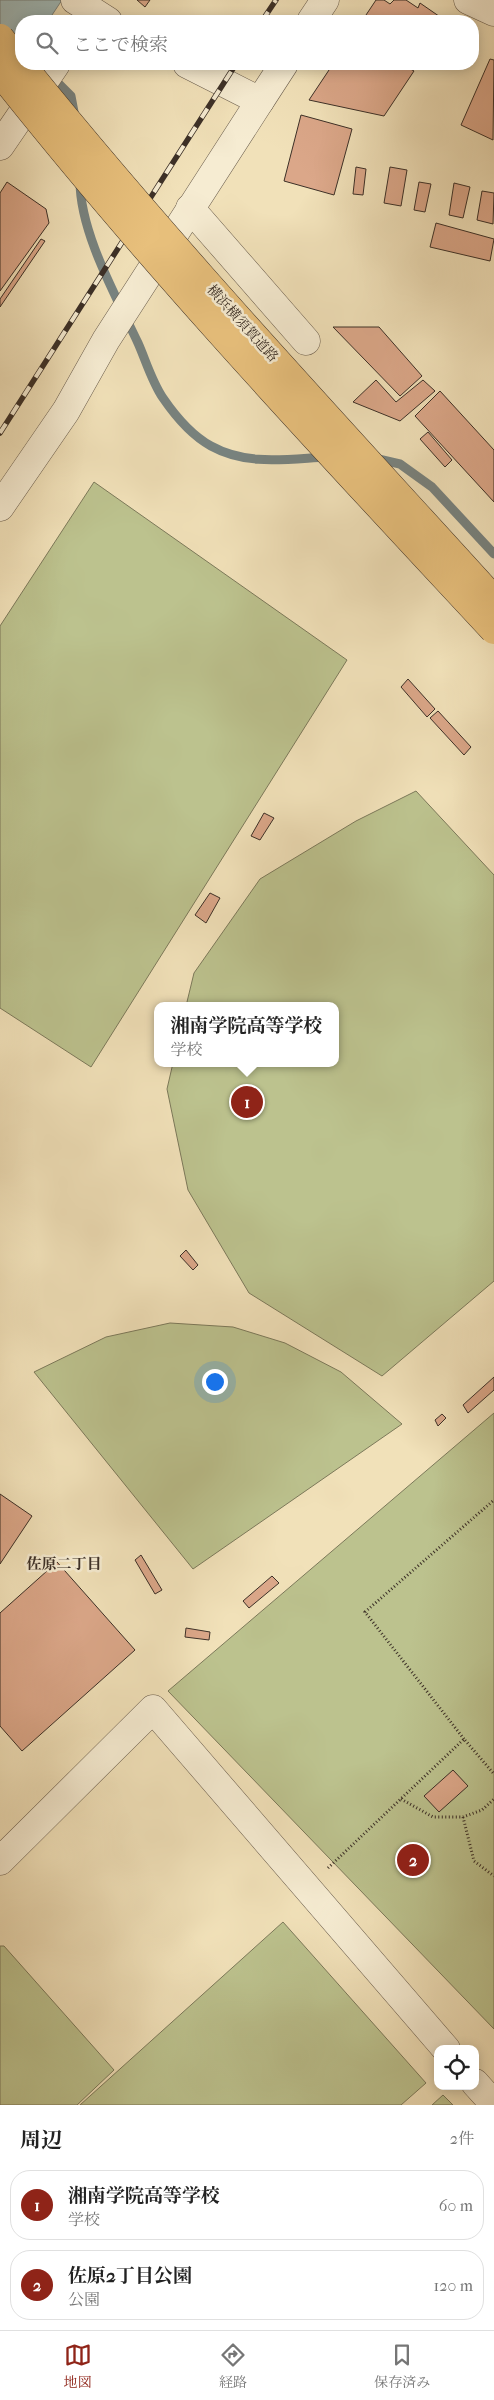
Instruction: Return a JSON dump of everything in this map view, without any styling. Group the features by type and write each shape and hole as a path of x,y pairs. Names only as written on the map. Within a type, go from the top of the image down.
{"highway":[{"name":"横浜横須賀道路","path":"0,38 15,56"},
{"name":"横浜横須賀道路","path":"26,70 117,181 238,319 494,600"},
{"name":"横浜横須賀道路","path":"0,72 106,202 323,444 494,630"}],"street":[{"path":"315,15 325,0"},
{"path":"468,0 494,12"},
{"path":"199,70 260,101"},
{"path":"0,507 66,411 113,329 280,70"},
{"path":"0,146 51,72"},
{"path":"190,208 306,341"},
{"path":"0,1861 153,1709 443,2045"},
{"path":"479,2087 494,2104"}],"path":[{"path":"494,1500 366,1612 464,1739 494,1774"},
{"path":"307,1888 464,1739"},
{"path":"401,1799 433,1817 463,1817 482,1810 494,1799"},
{"path":"463,1817 474,1861 494,1876"}],"green space":[{"path":"94,482 347,660 91,1067 0,1008 0,626"},
{"path":"416,791 494,875 494,1281 382,1376 249,1293 188,1190 167,1089 172,1067 339,1067 339,1002 187,1002 194,973 260,879 356,821"},
{"path":"170,1323 233,1327 285,1343 341,1372 402,1424 193,1569 34,1372 106,1337"},
{"path":"494,1413 494,2029 168,1691"},
{"path":"283,1922 426,2083 401,2105 80,2105"},
{"path":"0,1946 4,1946 114,2070 77,2105 0,2105"},
{"path":"443,2095 453,2105 432,2105"}],"water":[{"path":"0,0 62,0 52,15 15,15 15,69 0,92"}],"building":[{"path":"137,0 150,0 145,7"},
{"path":"376,0 384,0 390,4 394,0 406,0 418,8 420,3 437,15 366,15"},
{"path":"490,59 494,60 493,140 461,125"},
{"path":"329,70 414,71 384,116 309,100"},
{"path":"301,115 352,129 334,195 284,181"},
{"path":"356,167 366,169 363,195 353,194"},
{"path":"390,167 407,170 401,206 384,203"},
{"path":"7,182 46,209 49,223 0,291 0,193"},
{"path":"419,182 431,184 425,212 414,210"},
{"path":"454,183 470,187 463,218 449,215"},
{"path":"482,191 494,193 493,224 477,220"},
{"path":"436,223 494,239 490,261 430,247"},
{"path":"41,239 45,241 0,307 0,299"},
{"path":"333,327 379,327 422,376 400,396"},
{"path":"376,380 396,402 423,380 435,391 400,421 353,402"},
{"path":"440,391 494,450 494,502 415,416"},
{"path":"428,432 452,460 445,467 420,439"},
{"path":"408,679 435,709 427,717 401,687"},
{"path":"438,711 471,747 464,755 430,718"},
{"path":"264,813 274,818 260,840 251,836"},
{"path":"210,893 220,898 206,923 195,915"},
{"path":"186,1250 198,1265 193,1270 180,1256"},
{"path":"494,1377 494,1390 468,1413 463,1405"},
{"path":"442,1414 446,1418 438,1426 435,1420"},
{"path":"0,1494 32,1516 0,1564"},
{"path":"141,1555 162,1590 155,1594 135,1560"},
{"path":"57,1562 135,1650 22,1751 0,1726 0,1613"},
{"path":"272,1576 279,1583 249,1608 243,1601"},
{"path":"186,1628 210,1632 209,1640 185,1637"},
{"path":"453,1770 468,1786 439,1812 424,1796"}],"waterway":[{"path":"51,76 71,96 75,117"},
{"path":"80,179 81,199 100,263 156,385 179,419 204,442 239,456 267,460 326,457"},
{"path":"374,458 400,464 432,487 494,554"}],"railway":[{"path":"266,15 276,0"},
{"path":"0,433 232,70"}],"place":[{"name":"湘南学院高等学校","path":"247,1102"},
{"name":"佐原2丁目公園","path":"413,1860"}],"district":[{"name":"佐原二丁目","path":"64,1564"}]}
